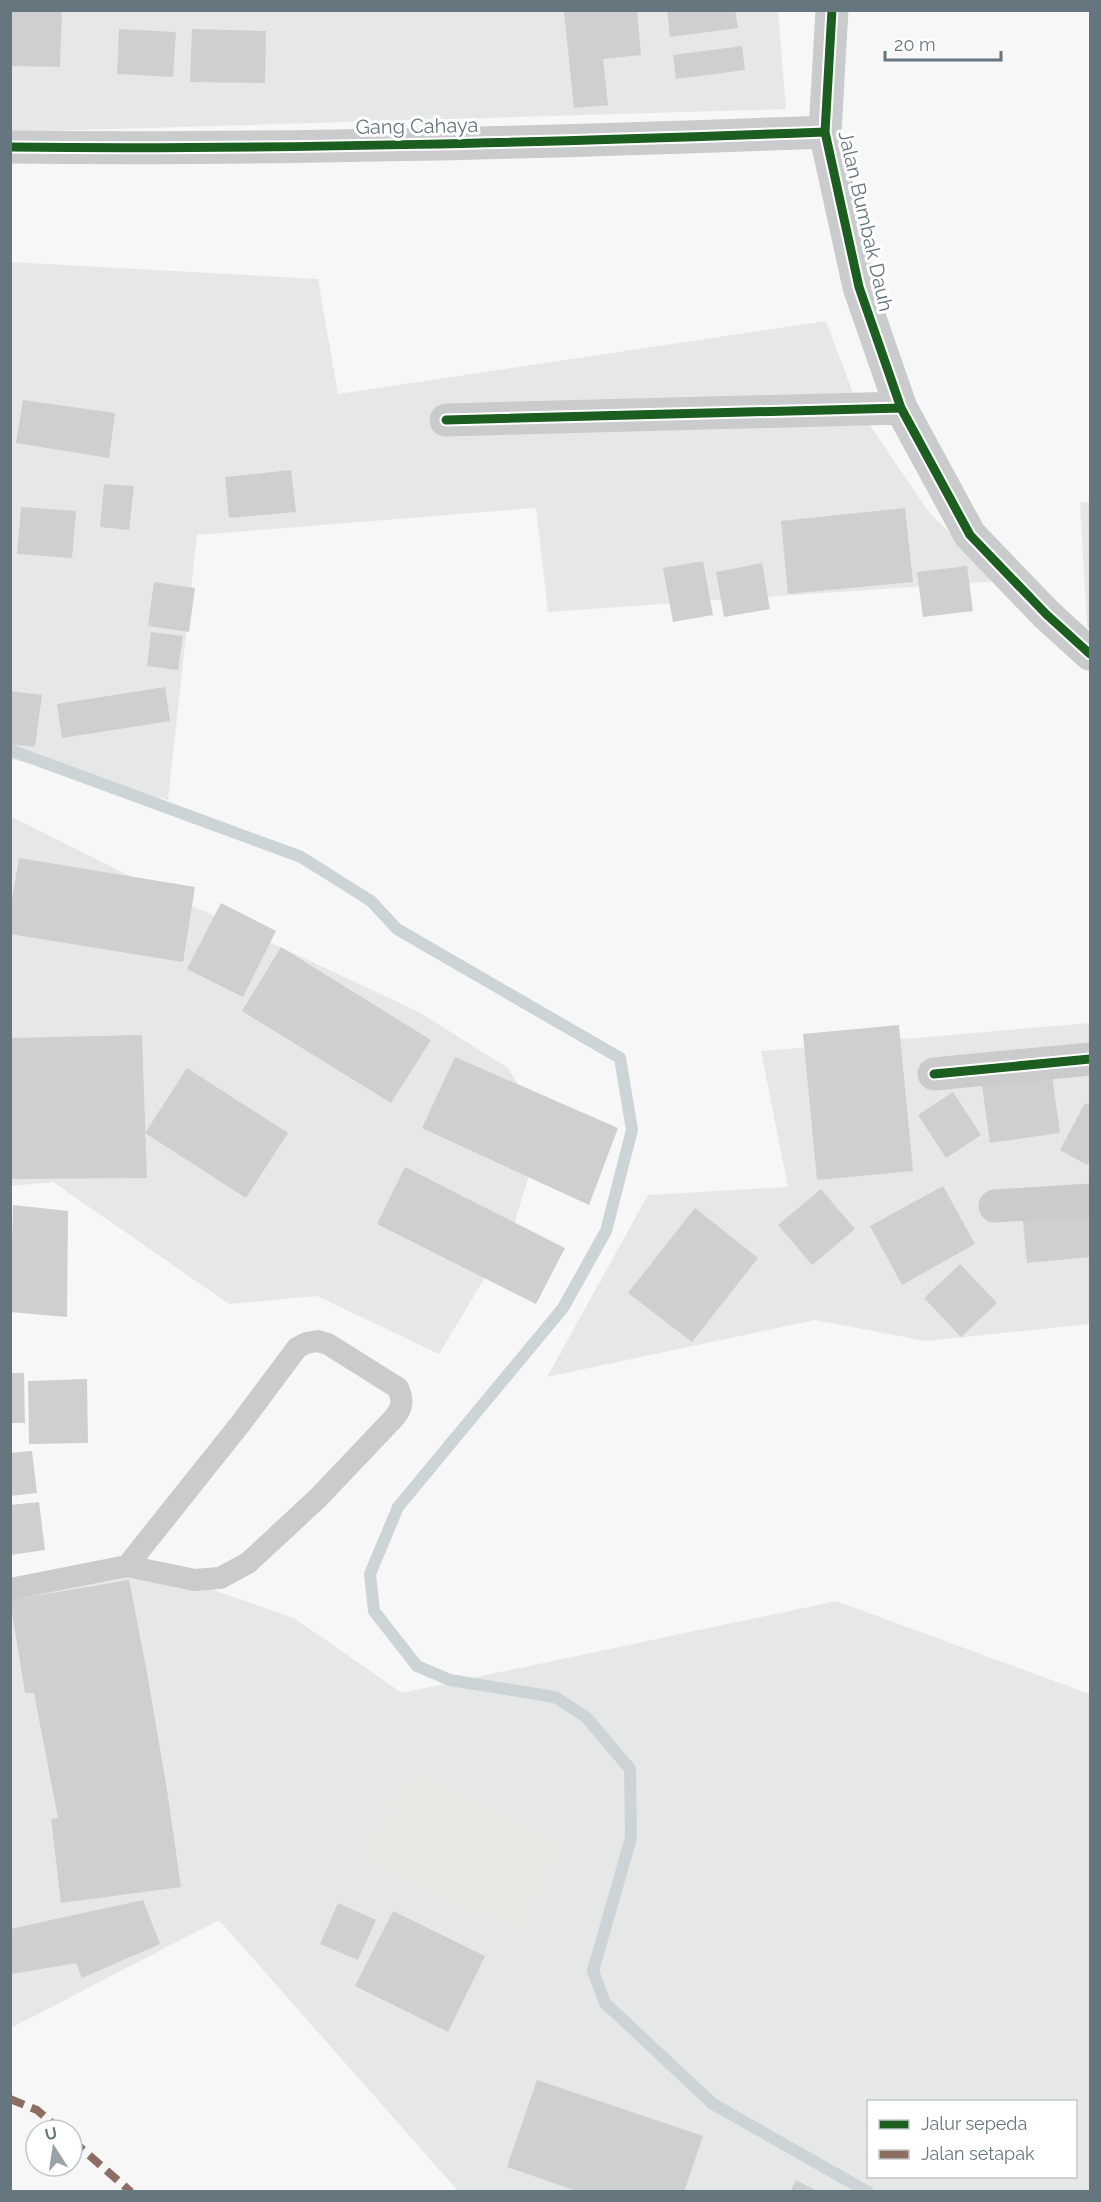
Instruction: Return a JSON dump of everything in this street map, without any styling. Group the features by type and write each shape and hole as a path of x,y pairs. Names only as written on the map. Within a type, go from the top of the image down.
{"street":[{"name":"Jalan Bumbak Dauh","path":"832,10 825,132 859,287 901,408 970,535 1046,614 1087,649"},
{"name":"Gang Cahaya","path":"10,147 183,149 547,142 825,132"},
{"path":"446,420 901,408"},
{"path":"934,1074 1090,1059"},
{"path":"995,1206 1090,1200"}],"lane":[{"path":"10,1589 127,1566 195,1580 220,1578 248,1563 318,1498 394,1418 402,1405 402,1396 398,1388 328,1344 318,1341 306,1343 297,1348 241,1423 127,1566"}],"shaded area":[{"path":"10,11 778,11 786,109 11,132"},
{"path":"10,262 318,279 338,394 826,321 859,409 928,511 998,581 548,612 536,508 197,535 168,800 11,759"},
{"path":"1080,502 1090,502 1090,628 1087,628"},
{"path":"10,816 148,885 419,1012 508,1068 544,1127 511,1234 439,1354 317,1296 229,1304 53,1182 11,1186"},
{"path":"1090,1023 1090,1324 926,1341 815,1320 547,1377 648,1195 788,1187 761,1051"},
{"path":"130,1561 294,1618 402,1693 836,1601 1090,1694 1090,2191 458,2191 219,1920 11,2028 11,1582"},
{"path":"408,1767 564,1843 520,1932 364,1857"}],"building":[{"path":"10,10 62,10 60,67 10,66"},
{"path":"637,10 641,55 603,59 608,105 574,108 564,12"},
{"path":"667,10 735,10 738,28 670,37"},
{"path":"119,29 176,32 173,77 117,74"},
{"path":"192,29 266,31 265,83 190,82"},
{"path":"742,46 745,70 676,79 673,55"},
{"path":"23,400 115,413 109,458 16,443"},
{"path":"291,470 296,512 229,518 225,477"},
{"path":"104,484 134,486 129,530 100,527"},
{"path":"21,507 76,511 72,558 17,554"},
{"path":"905,508 913,582 788,594 781,521"},
{"path":"703,561 713,615 673,622 663,568"},
{"path":"762,563 770,609 724,617 716,572"},
{"path":"967,566 973,611 923,617 917,572"},
{"path":"154,582 195,588 189,632 148,626"},
{"path":"151,632 183,636 178,670 147,666"},
{"path":"165,687 170,721 62,738 57,704"},
{"path":"10,691 42,695 35,747 10,744"},
{"path":"19,858 195,887 183,962 10,934 10,911"},
{"path":"221,903 276,931 243,997 187,969"},
{"path":"281,947 431,1040 391,1103 242,1011"},
{"path":"899,1025 913,1171 817,1180 803,1034"},
{"path":"142,1035 147,1178 10,1179 10,1038"},
{"path":"455,1057 618,1128 589,1205 422,1128"},
{"path":"187,1068 288,1133 246,1198 145,1133"},
{"path":"1051,1068 1060,1133 990,1143 981,1078"},
{"path":"953,1092 981,1135 946,1158 918,1115"},
{"path":"1085,1103 1090,1105 1090,1159 1087,1165 1060,1150"},
{"path":"405,1167 565,1248 536,1304 377,1224"},
{"path":"943,1186 975,1244 902,1285 870,1226"},
{"path":"821,1189 855,1229 812,1265 778,1225"},
{"path":"13,1205 68,1211 67,1317 10,1312"},
{"path":"1090,1205 1090,1257 1027,1263 1022,1211"},
{"path":"695,1208 758,1258 692,1342 628,1293"},
{"path":"960,1264 997,1303 961,1337 924,1298"},
{"path":"10,1373 24,1373 25,1423 10,1423"},
{"path":"87,1379 88,1443 29,1444 28,1381"},
{"path":"32,1451 37,1493 10,1496 10,1453"},
{"path":"39,1502 45,1550 10,1555 10,1505"},
{"path":"129,1580 167,1790 181,1887 61,1903 51,1819 58,1818 34,1693 25,1693 10,1600"},
{"path":"143,1900 160,1944 82,1978 76,1963 12,1974 10,1929"},
{"path":"338,1903 376,1920 358,1960 320,1944"},
{"path":"393,1911 485,1956 448,2032 355,1986"},
{"path":"537,2080 703,2136 684,2192 579,2192 507,2167"},
{"path":"796,2180 819,2192 790,2192"}],"waterway":[{"path":"10,750 301,857 371,901 397,929 620,1058 632,1130 606,1231 563,1308 398,1507 370,1574 374,1611 417,1666 450,1680 555,1697 586,1717 630,1769 631,1838 593,1971 605,2003 713,2104 868,2192"}],"marked path":[{"path":"10,2099 37,2110 46,2118"},
{"path":"84,2151 131,2192"}],"cycle path":[{"path":"832,10 825,132 859,287 901,408 970,535 1046,614 1090,654"},
{"path":"10,147 418,144 825,132"},
{"path":"446,420 901,408"},
{"path":"934,1074 1090,1059"}]}
